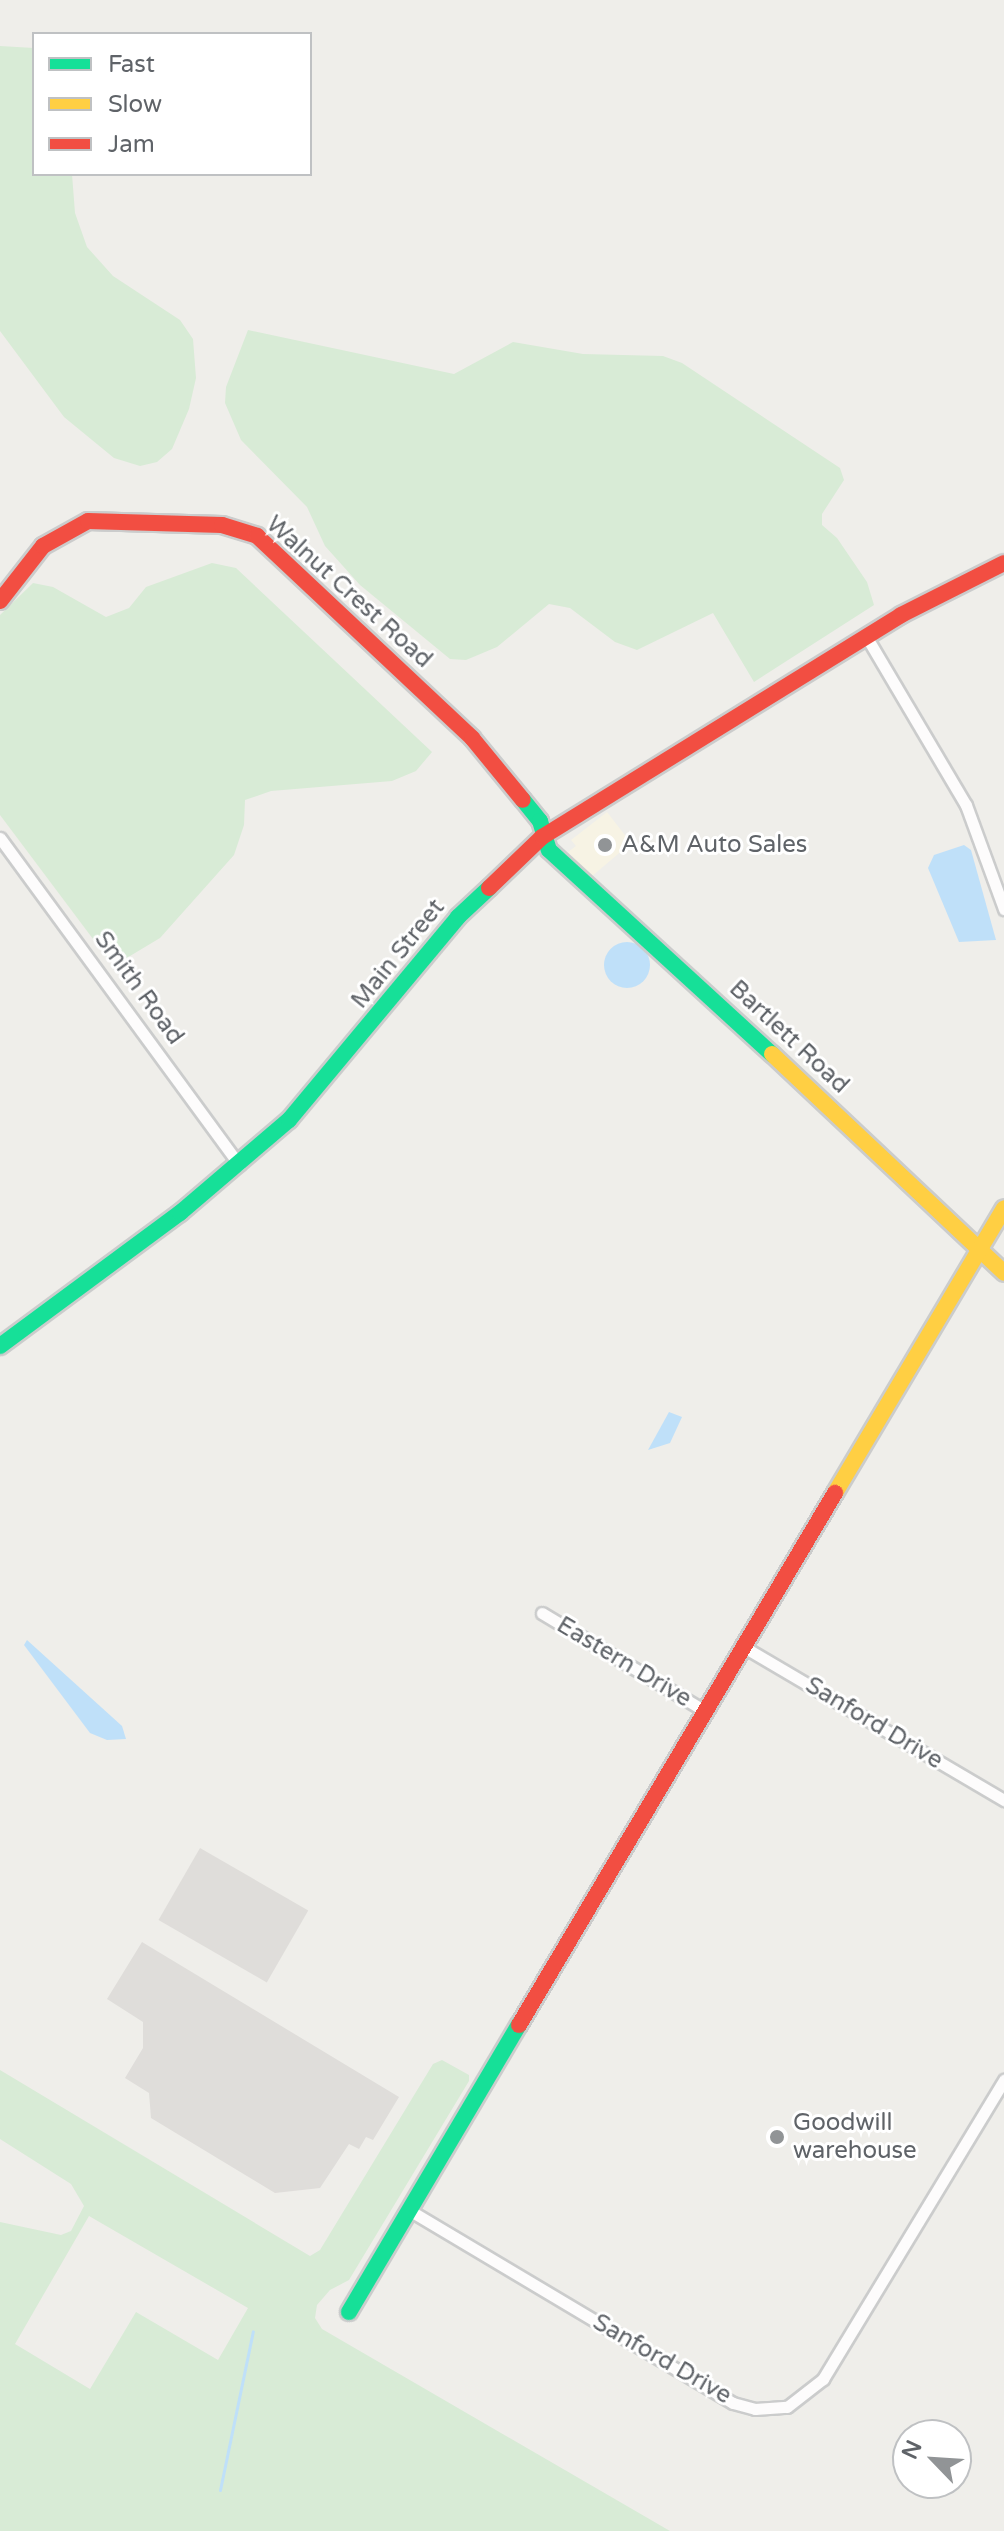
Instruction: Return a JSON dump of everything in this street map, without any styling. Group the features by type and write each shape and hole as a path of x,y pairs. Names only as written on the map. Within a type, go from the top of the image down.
{"main road":[{"name":"Walnut Crest Road","path":"0,601 56,535 88,521 117,519 227,526 257,536 472,738 540,821 542,837"},
{"name":"Main Street","path":"0,1346 239,1166 340,1064 458,917 542,837 866,636 1004,563"},
{"name":"Bartlett Road","path":"542,837 584,884 705,990 1004,1273"},
{"path":"349,2312 1004,1208"}],"street":[{"path":"866,636 966,805 1004,909"},
{"name":"Smith Road","path":"0,838 239,1166"},
{"name":"Eastern Drive","path":"542,1613 705,1711"},
{"name":"Sanford Drive","path":"744,1647 1004,1800"},
{"name":"Sanford Drive","path":"409,2210 733,2403 755,2409 787,2407 812,2393 823,2379 1004,2080"}],"shaded area":[{"path":"607,812 631,843 591,877 568,852 576,846 571,840"},
{"path":"200,1848 308,1910 267,1982 158,1920"},
{"path":"142,1942 399,2097 373,2140 366,2137 359,2149 349,2144 320,2188 275,2193 151,2118 149,2093 125,2078 143,2048 143,2022 107,1999"}],"green space":[{"path":"0,46 32,48 32,176 72,176 75,213 87,247 113,276 180,320 193,339 196,378 189,409 172,449 157,462 140,466 114,458 64,417 0,331"},
{"path":"248,330 454,374 513,342 583,354 663,356 682,363 840,468 844,480 822,514 822,525 837,538 867,582 874,605 754,682 713,613 637,650 615,642 570,608 549,604 497,647 466,660 450,659 360,585 325,546 307,507 241,440 225,403 226,387"},
{"path":"212,563 236,568 432,752 416,771 392,781 271,791 245,800 244,825 234,855 160,938 120,962 108,959 0,815 0,615 33,583 53,587 106,617 129,608 146,587"},
{"path":"442,2060 469,2075 469,2081 349,2280 330,2290 317,2305 315,2318 322,2329 670,2531 0,2531 0,2222 61,2235 71,2231 84,2206 71,2184 0,2139 0,2070 310,2256 320,2250 433,2064","holes":["89,2216 248,2308 218,2360 136,2312 90,2389 15,2344"]}],"water":[{"path":"964,845 971,850 996,940 959,942 928,868 934,855"},
{"path":"627,942 644,948 650,965 644,982 627,988 610,982 604,965 610,948"},
{"path":"669,1412 682,1417 670,1443 648,1450"},
{"path":"27,1640 122,1726 126,1739 107,1740 90,1733 24,1645"}],"waterway":[{"path":"220,2490 253,2331"}],"traffic: fast":[{"path":"523,800 540,821 549,850 772,1054"},
{"path":"0,1346 180,1213 289,1120 458,917 489,888"},
{"path":"349,2312 519,2025"}],"traffic: slow":[{"path":"772,1054 1004,1273"},
{"path":"835,1493 1004,1208"}],"traffic: jam":[{"path":"0,601 43,546 88,521 222,525 257,536 472,738 523,800"},
{"path":"489,888 542,837 901,615 1004,563"},
{"path":"519,2025 835,1493"}],"place":[{"name":"A&M Auto Sales","path":"605,845"},
{"name":"Goodwill warehouse","path":"777,2137"}]}
